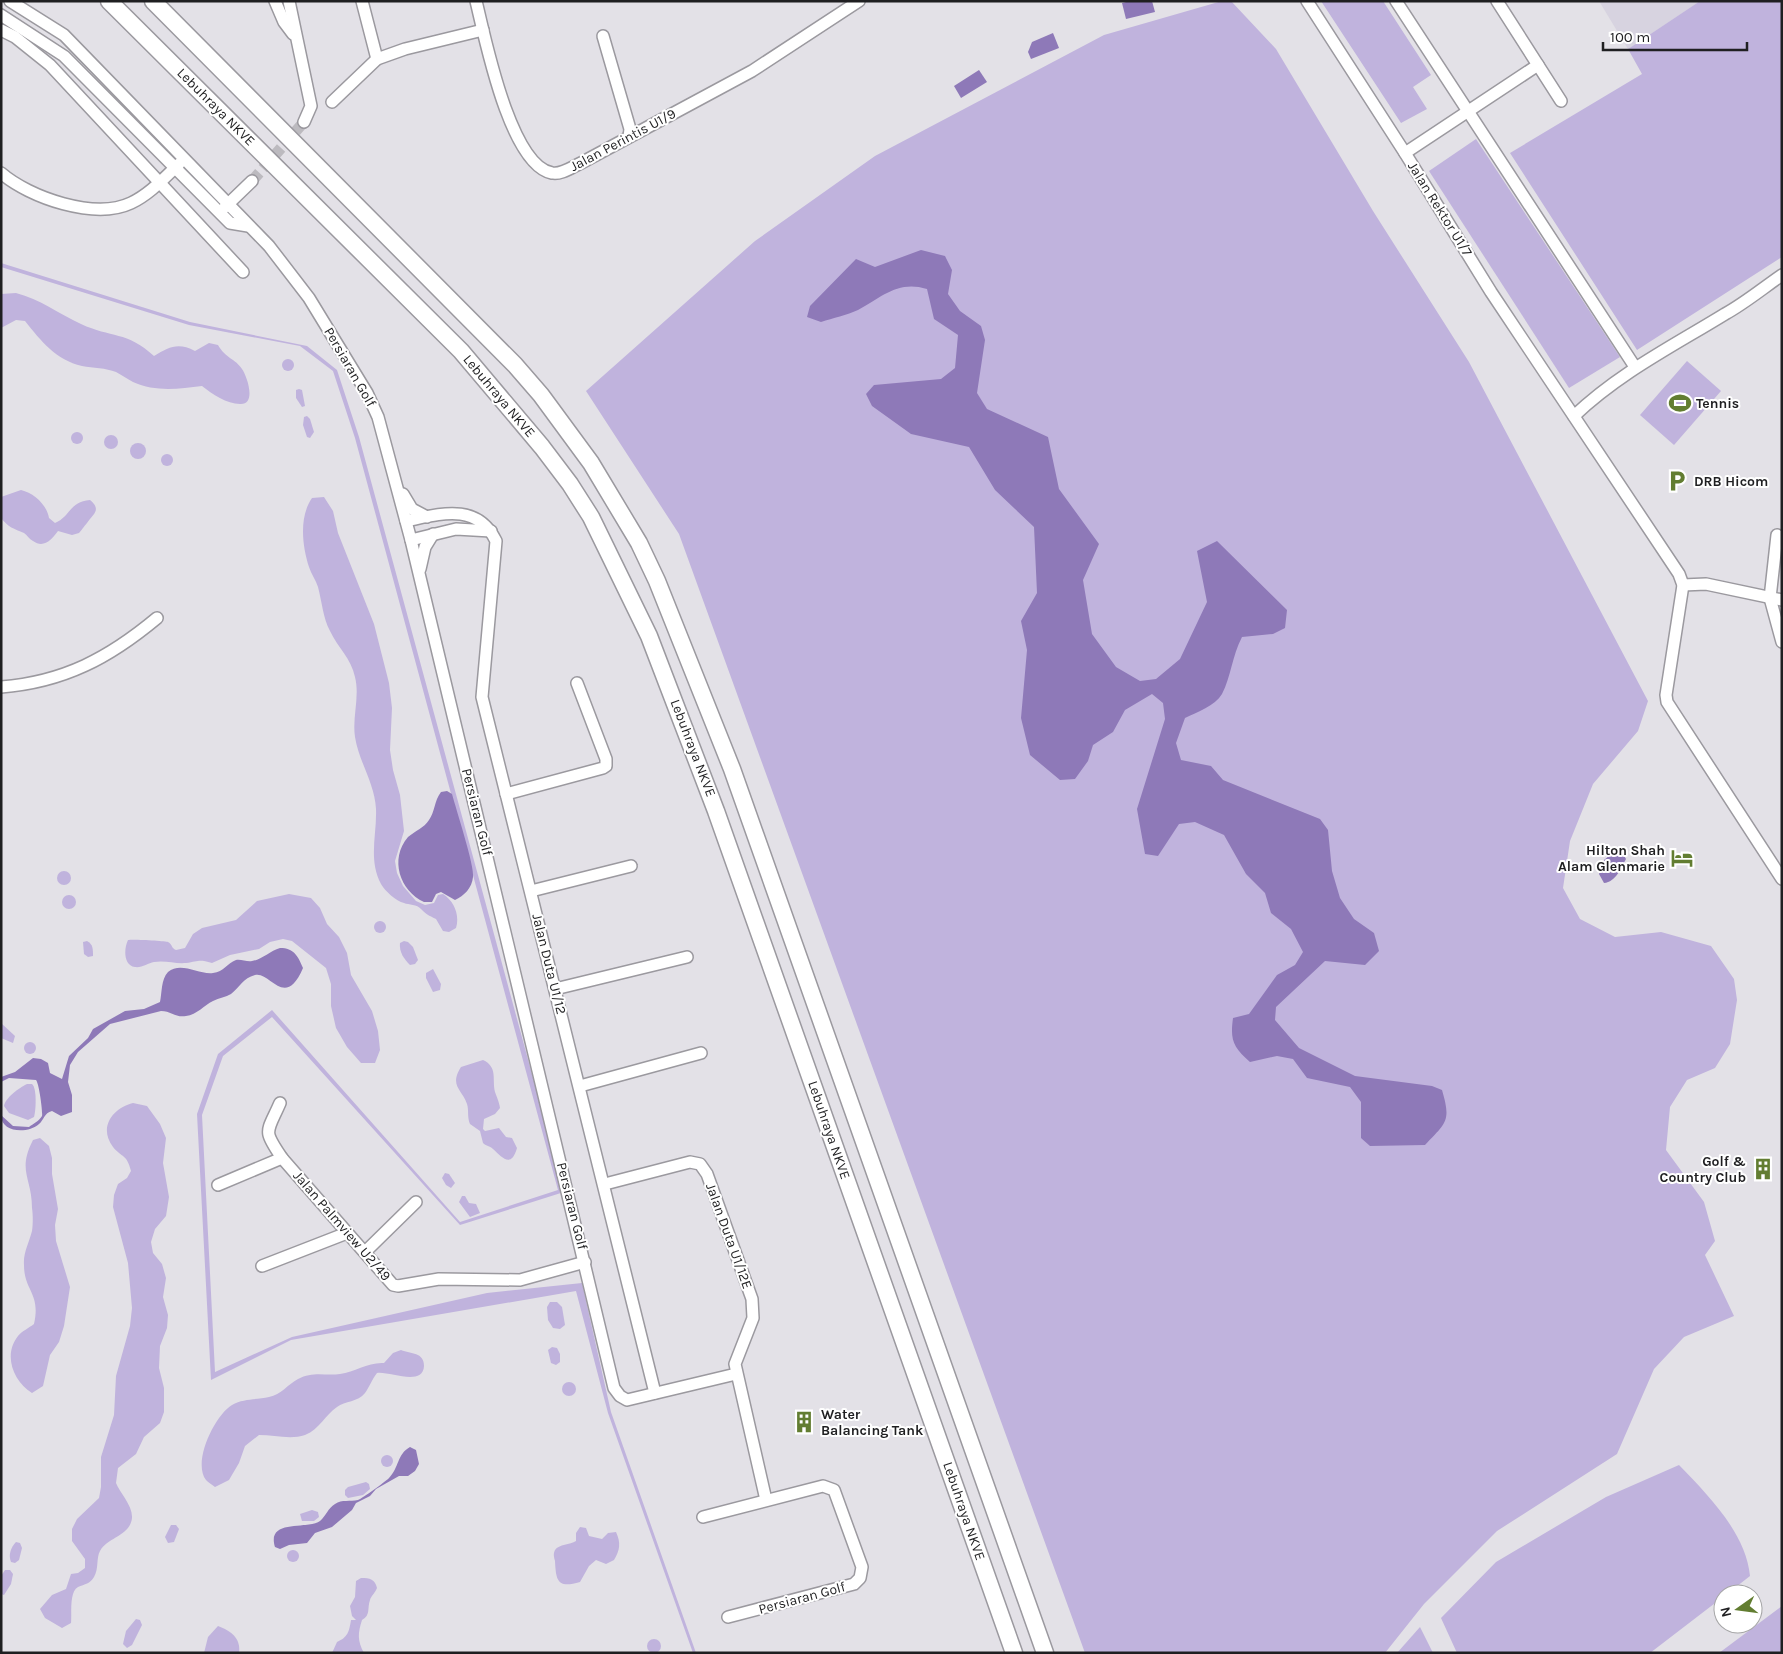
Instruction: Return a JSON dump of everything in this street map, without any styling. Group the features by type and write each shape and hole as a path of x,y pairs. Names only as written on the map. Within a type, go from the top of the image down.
{"highway":[{"name":"Lebuhraya NKVE","path":"110,1 460,351 542,447 570,484 591,517 649,636 716,811 1014,1653"},
{"name":"Lebuhraya NKVE","path":"153,1 515,365 568,429 591,462 639,543 657,581 732,769 1045,1653"}],"street":[{"name":"Persiaran Golf","path":"10,1 64,35 185,157 248,226 269,246 309,298 367,393 378,417 411,540 586,1262 614,1388 620,1396 627,1400 656,1393"},
{"path":"275,1 284,22 297,40"},
{"path":"288,1 310,106 304,122"},
{"path":"362,1 377,60"},
{"name":"Jalan Perintis U1/9","path":"476,1 506,114 529,154 540,168 552,173 561,173 752,71 859,1"},
{"name":"Jalan Rektor U1/7","path":"1306,1 1405,153 1491,292 1679,574 1683,585"},
{"path":"1396,1 1635,367"},
{"path":"1497,1 1561,101"},
{"name":"Persiaran Golf","path":"1,15 64,56 230,223 248,226"},
{"path":"1,30 15,37 50,65 243,272"},
{"path":"332,102 377,60 405,49 483,30"},
{"path":"603,36 630,129 629,137"},
{"path":"1405,153 1538,65"},
{"path":"1,173 36,195 65,204 96,209 120,207 130,204 160,182 185,157"},
{"path":"220,212 252,181"},
{"path":"1574,416 1594,397 1635,367 1727,313 1782,275"},
{"path":"394,475 408,504 426,517"},
{"path":"454,513 456,529"},
{"path":"406,521 454,513 467,515 478,520 491,531"},
{"path":"411,540 456,529 491,531"},
{"name":"Jalan Duta U1/12","path":"491,531 497,548 482,697 656,1393"},
{"path":"420,578 422,556 433,534"},
{"path":"1777,535 1776,599 1782,642"},
{"path":"1776,599 1706,584 1683,585 1666,695 1667,702 1782,879"},
{"path":"1,688 24,685 68,674 94,663 129,641 157,618"},
{"path":"506,794 606,766 606,759 577,683"},
{"path":"530,891 631,866"},
{"path":"555,989 687,957"},
{"path":"580,1086 701,1053"},
{"name":"Jalan Palmview U2/49","path":"280,1103 268,1132 268,1138 282,1158 393,1285 398,1286 439,1279 520,1280 586,1262"},
{"path":"218,1185 282,1158"},
{"name":"Jalan Duta U1/12E","path":"605,1184 690,1162 700,1164 704,1169 752,1299 752,1318 736,1355 736,1374"},
{"path":"364,1252 416,1202"},
{"path":"262,1266 347,1233"},
{"path":"656,1393 736,1374 766,1500"},
{"name":"Persiaran Golf","path":"703,1517 823,1486 834,1490 862,1568 860,1578 854,1584 728,1617"}],"shaded area":[{"path":"1152,1 1155,12 1126,19 1122,3"},
{"path":"1222,1 1231,1 1276,49 1373,211 1469,362 1648,701 1638,731 1593,784 1570,841 1563,888 1580,919 1615,937 1661,932 1711,946 1734,979 1737,1000 1730,1044 1715,1068 1687,1080 1670,1107 1666,1150 1704,1202 1715,1241 1705,1255 1734,1316 1684,1337 1654,1369 1617,1454 1497,1531 1424,1604 1385,1653 1085,1653 679,534 586,391 755,241 875,156 1104,35"},
{"path":"1321,1 1383,1 1431,75 1413,87 1427,109 1401,123"},
{"path":"1599,1 1700,1 1628,49"},
{"path":"1700,1 1782,1 1782,257 1637,350 1510,153 1642,74 1628,49"},
{"path":"1053,33 1059,48 1031,59 1028,52 1032,42"},
{"path":"979,70 987,82 961,98 954,86"},
{"path":"1476,139 1620,357 1569,388 1429,171"},
{"path":"921,250 945,256 952,270 948,294 960,311 981,326 985,340 977,393 987,409 1048,437 1059,489 1099,544 1083,580 1092,634 1116,667 1140,681 1156,679 1180,659 1207,602 1197,551 1217,541 1287,610 1285,628 1273,634 1242,637 1222,694 1210,705 1185,718 1176,743 1181,760 1211,766 1223,780 1320,819 1328,830 1332,871 1340,898 1354,919 1374,933 1379,951 1365,965 1325,961 1276,1007 1275,1020 1299,1048 1355,1076 1432,1086 1442,1090 1446,1108 1445,1120 1425,1145 1370,1146 1361,1138 1361,1102 1350,1087 1307,1078 1293,1059 1277,1056 1250,1062 1236,1047 1232,1032 1233,1018 1249,1014 1277,975 1295,965 1303,952 1291,929 1271,913 1265,893 1246,874 1224,835 1195,822 1179,824 1158,856 1145,854 1137,809 1165,719 1163,703 1152,694 1125,710 1113,732 1093,745 1088,761 1075,779 1060,780 1030,755 1021,718 1027,650 1021,621 1037,593 1034,527 995,490 969,447 911,434 872,406 866,394 874,385 941,379 955,368 958,335 934,319 927,289 917,287 899,288 858,310 821,322 807,317 810,306 856,259 875,267"},
{"path":"1,263 190,322 307,346 337,370 359,437 564,1192 460,1225 272,1017 223,1056 202,1115 215,1372 292,1337 487,1293 582,1283 611,1412 696,1653 693,1653 608,1413 576,1291 291,1340 211,1380 197,1114 218,1054 272,1010 460,1222 558,1190 355,438 333,371 300,346 189,325 1,267"},
{"path":"16,293 41,303 81,324 135,342 154,356 164,350 179,346 195,351 209,343 218,345 224,353 239,365 244,373 248,383 248,400 245,403 235,404 215,395 202,386 175,389 141,385 118,373 82,366 64,359 50,349 25,321 16,320 1,328 1,294"},
{"path":"288,359 294,365 288,371 282,365"},
{"name":"Tennis","path":"1687,361 1721,391 1674,445 1640,415"},
{"path":"296,390 302,390 305,406 302,407 296,398"},
{"path":"307,416 310,419 314,432 310,438 307,437 303,425 304,417"},
{"path":"79,432 82,433 82,443 75,444 72,443 71,436 72,433"},
{"path":"111,435 116,437 118,442 116,447 111,449 106,447 104,442 106,437"},
{"path":"135,443 141,443 146,448 144,457 135,459 130,454 130,448"},
{"path":"169,454 172,455 172,465 165,466 162,465 161,458 162,455"},
{"path":"21,490 39,500 46,509 49,518 55,523 83,501 90,500 94,503 96,509 79,533 72,535 58,531 47,542 37,543 24,533 9,526 1,518 1,497"},
{"path":"324,497 333,511 338,533 374,624 389,683 392,708 390,750 400,795 404,831 395,861 397,873 403,886 416,901 425,905 434,903 438,895 443,894 450,900 457,913 457,923 456,928 449,932 443,931 436,919 426,914 419,907 401,902 391,895 383,887 377,875 374,856 375,800 355,737 354,722 357,692 355,677 351,664 328,626 303,541 303,522 308,506 312,498"},
{"path":"447,791 452,794 465,837 473,877 467,891 455,900 441,892 436,894 432,902 424,902 416,897 403,882 398,864 399,855 408,837 429,820 441,792"},
{"path":"1615,851 1622,852 1626,859 1615,877 1604,883 1599,874 1604,860"},
{"path":"61,871 67,871 71,878 67,885 61,885 57,881 57,875"},
{"path":"289,894 311,898 320,908 327,924 339,937 347,953 351,975 372,1011 378,1031 380,1050 375,1063 361,1063 347,1047 336,1028 331,1006 331,984 326,968 292,941 283,939 270,942 259,949 230,955 212,963 201,961 182,963 158,962 135,967 131,966 126,960 125,952 128,940 168,942 176,950 185,948 193,934 202,928 236,920 257,901"},
{"path":"66,895 72,895 76,902 72,909 66,909 62,905 62,899"},
{"path":"380,921 386,927 380,933 374,927"},
{"path":"87,941 92,947 93,956 88,957 84,954 83,942"},
{"path":"404,941 413,947 418,960 415,964 410,965 402,955 400,943"},
{"path":"280,948 292,951 303,968 290,986 284,988 261,975 255,975 245,980 231,994 213,1001 190,1015 179,1016 161,1011 110,1024 78,1052 70,1065 68,1082 72,1095 72,1112 61,1116 52,1111 49,1112 39,1124 22,1130 10,1128 2,1121 1,1115 13,1126 29,1127 42,1116 42,1113 36,1080 9,1078 1,1082 1,1077 15,1072 33,1058 41,1059 48,1063 50,1073 62,1079 69,1056 88,1038 93,1029 125,1011 144,1009 160,1002 163,982 168,972 173,969 184,968 213,973 236,960 255,960"},
{"path":"433,969 441,984 440,990 433,992 426,978 426,973"},
{"path":"1,1023 15,1036 13,1043 1,1038"},
{"path":"28,1042 32,1042 36,1048 32,1054 28,1054 24,1050 24,1046"},
{"path":"483,1060 493,1070 495,1092 500,1108 495,1114 484,1119 483,1129 485,1131 499,1128 506,1137 512,1138 517,1148 515,1154 509,1160 503,1158 483,1143 480,1131 470,1124 467,1104 456,1083 461,1067"},
{"path":"27,1084 34,1086 36,1099 34,1117 28,1120 9,1113 4,1106 16,1091"},
{"path":"133,1103 147,1106 160,1124 166,1138 163,1163 169,1197 166,1216 155,1229 151,1242 153,1253 162,1264 166,1278 163,1297 168,1315 167,1328 160,1346 159,1368 164,1388 164,1412 160,1423 144,1437 136,1454 118,1468 116,1483 132,1513 130,1524 123,1533 108,1542 100,1551 94,1577 89,1582 78,1587 73,1593 71,1623 62,1628 45,1618 40,1609 52,1595 66,1589 71,1574 78,1573 85,1568 85,1559 72,1541 72,1529 77,1519 99,1498 101,1457 114,1415 116,1376 130,1326 132,1308 128,1263 113,1207 114,1195 118,1184 127,1178 131,1171 126,1159 113,1147 109,1140 107,1126 110,1119 119,1109"},
{"path":"40,1138 49,1146 52,1158 52,1174 58,1209 55,1225 56,1241 70,1287 64,1326 59,1342 50,1355 43,1386 32,1393 25,1388 15,1375 12,1367 11,1351 20,1334 34,1324 36,1314 34,1299 27,1281 24,1265 24,1256 33,1222 26,1174 26,1159 33,1140"},
{"path":"445,1173 449,1174 455,1183 451,1188 446,1185 442,1178"},
{"path":"462,1196 465,1196 469,1203 476,1204 480,1213 470,1217 459,1202"},
{"path":"550,1302 557,1302 562,1307 565,1325 560,1329 553,1328 548,1320 547,1307"},
{"path":"552,1347 557,1348 560,1354 560,1362 556,1365 551,1363 548,1350"},
{"path":"401,1350 416,1354 422,1358 424,1366 418,1376 405,1377 377,1373 362,1396 337,1407 319,1426 310,1432 294,1437 259,1435 245,1446 239,1463 229,1480 215,1487 206,1480 202,1472 202,1462 207,1440 219,1418 232,1405 246,1400 273,1396 303,1377 314,1374 340,1374 372,1364 384,1363 393,1353"},
{"path":"569,1382 574,1384 576,1389 574,1394 569,1396 564,1394 562,1389 564,1384"},
{"path":"410,1447 416,1450 419,1464 415,1471 408,1476 399,1476 376,1489 370,1496 356,1503 352,1510 332,1527 315,1533 307,1543 289,1545 280,1549 275,1547 274,1538 282,1528 315,1524 335,1504 358,1500 379,1486 389,1478 395,1470 400,1457"},
{"path":"385,1455 389,1455 393,1461 389,1467 385,1467 381,1463 381,1459"},
{"path":"1679,1465 1713,1502 1733,1530 1747,1560 1750,1576 1740,1584 1713,1584 1713,1605 1650,1653 1457,1653 1441,1618 1496,1562 1606,1497"},
{"path":"366,1482 369,1484 370,1489 363,1495 348,1498 345,1495 345,1490 348,1487"},
{"path":"312,1510 318,1512 319,1517 314,1521 302,1521 300,1514"},
{"path":"171,1525 176,1525 179,1529 174,1542 168,1543 165,1537"},
{"path":"580,1527 586,1528 589,1536 602,1539 608,1533 616,1532 619,1540 619,1550 614,1560 606,1564 596,1560 589,1566 580,1582 572,1584 562,1583 557,1578 554,1551 559,1547 576,1541 576,1533"},
{"path":"16,1542 20,1543 22,1548 19,1560 15,1563 11,1562 10,1554"},
{"path":"291,1550 295,1550 299,1556 295,1562 291,1562 287,1558 287,1554"},
{"path":"5,1570 10,1570 13,1574 11,1584 4,1595 1,1594 1,1576"},
{"path":"361,1578 372,1580 377,1588 369,1603 368,1614 362,1620 360,1629 359,1640 364,1653 332,1653 337,1642 347,1634 351,1620 356,1620 352,1616 350,1606 355,1597 356,1581"},
{"path":"1782,1606 1782,1653 1719,1653 1744,1634 1763,1634 1763,1620"},
{"path":"136,1619 140,1620 142,1625 132,1645 127,1648 123,1644 126,1631"},
{"path":"218,1626 227,1630 237,1639 239,1653 204,1653 208,1637"},
{"path":"1420,1627 1433,1653 1397,1653"},
{"path":"654,1639 659,1641 661,1646 659,1651 654,1653 649,1651 647,1646 649,1641"}],"tunnel":[{"path":"252,181 304,122"}],"place":[{"name":"Tennis","path":"1680,403"},
{"name":"DRB Hicom","path":"1677,481"},
{"name":"Hilton Shah Alam Glenmarie","path":"1682,858"},
{"name":"Golf & Country Club","path":"1763,1169"},
{"name":"Water Balancing Tank","path":"804,1422"}]}
